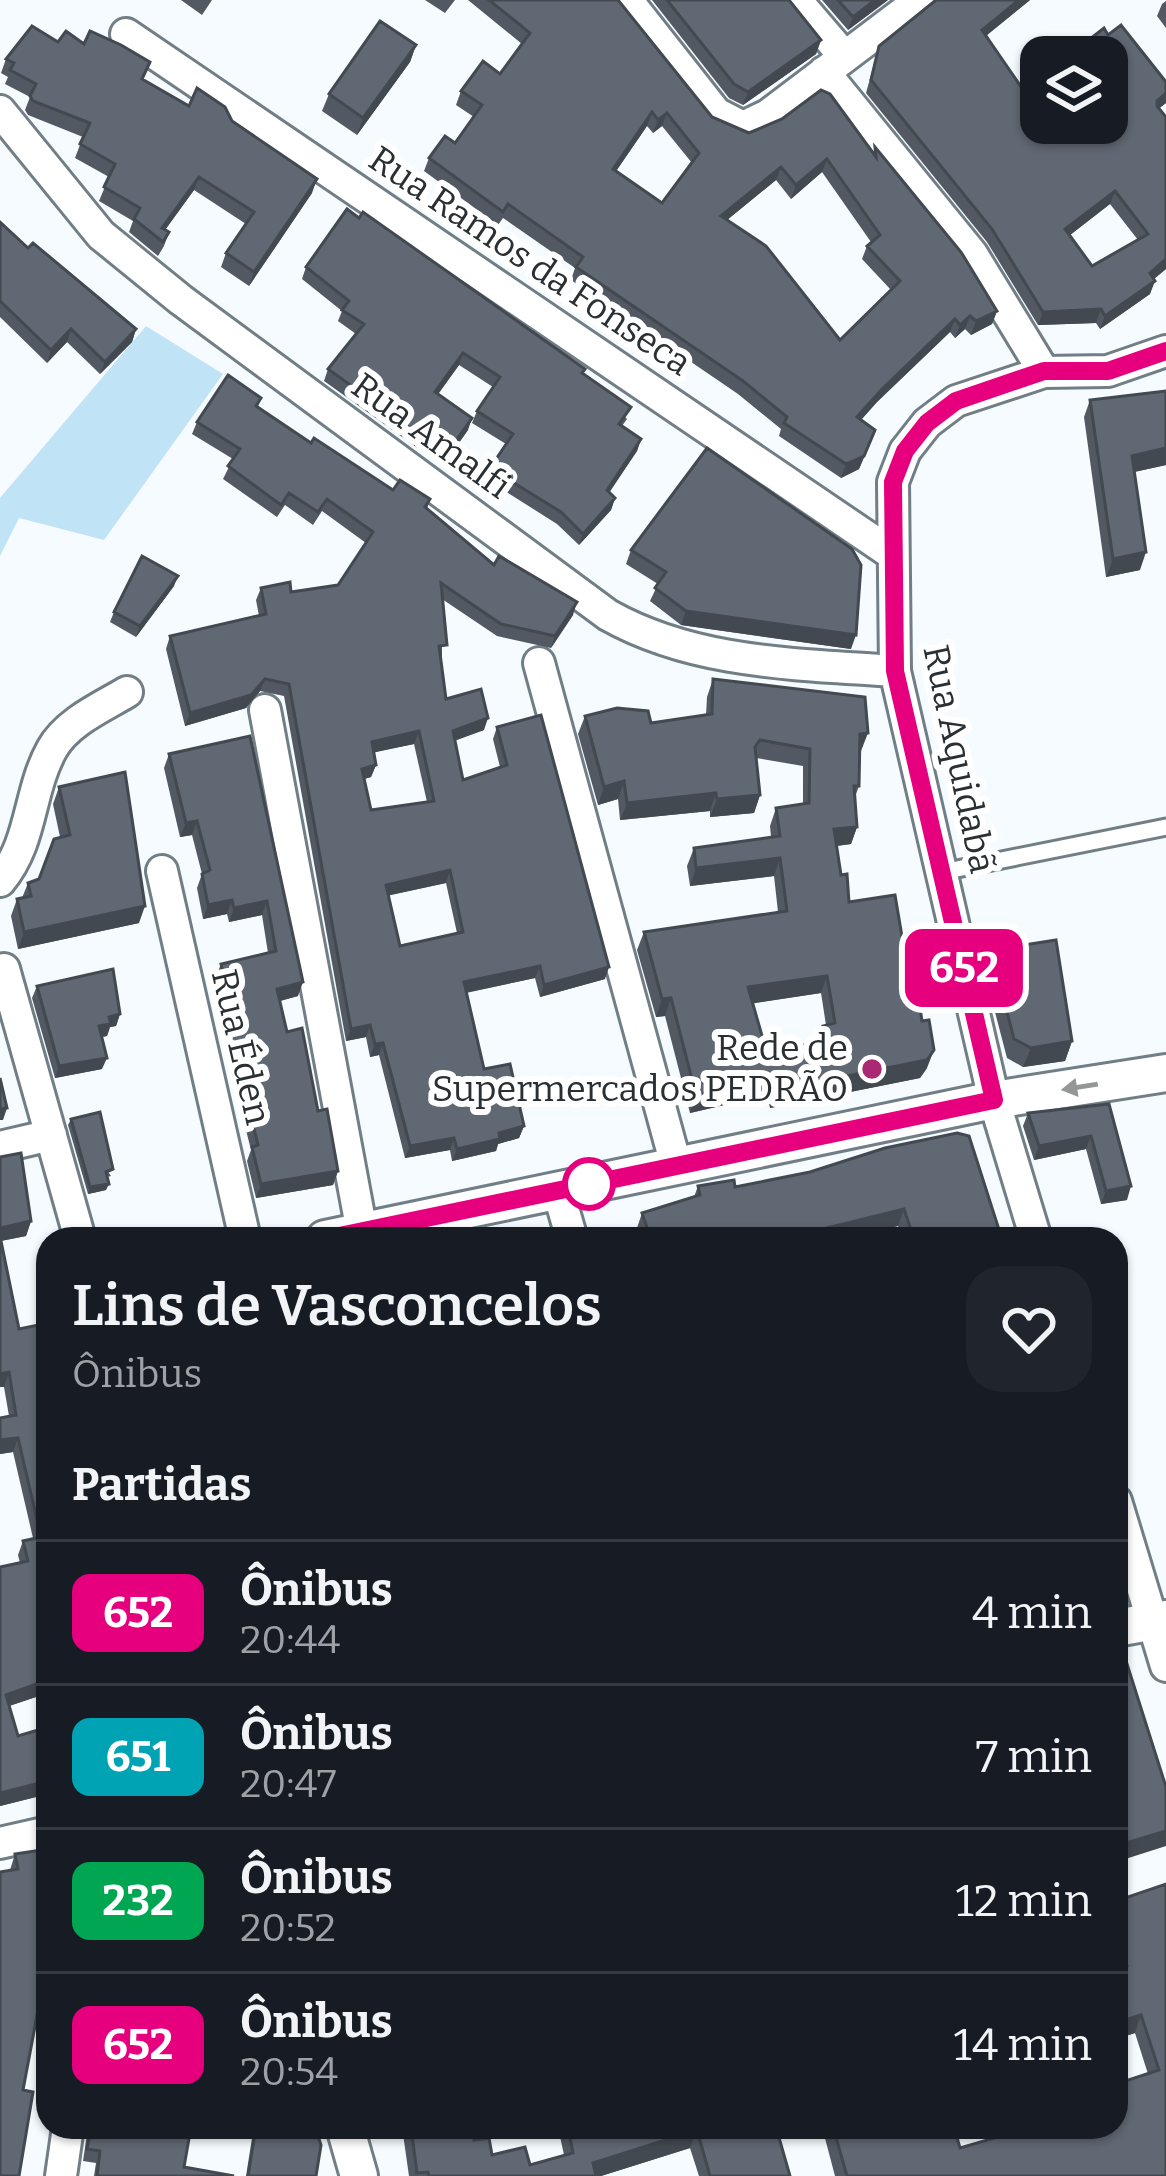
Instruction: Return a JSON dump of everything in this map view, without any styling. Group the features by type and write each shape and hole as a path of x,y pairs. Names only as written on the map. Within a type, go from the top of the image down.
{"street":[{"path":"627,0 716,113 733,125 756,123 920,0"},
{"path":"796,0 834,64 972,254 1044,371"},
{"name":"Rua Ramos da Fonseca","path":"126,34 891,553"},
{"name":"Rua Amalfi","path":"0,111 117,248 608,615 650,639 690,650 895,671"},
{"name":"Rua Aquidabã","path":"1032,1227 994,1100 895,671 893,482 905,451 927,423 956,401 1044,371 1108,371 1166,351"},
{"path":"539,663 676,1166"},
{"path":"0,881 23,845 52,747 79,720 127,692"},
{"path":"265,710 361,1227"},
{"name":"Rua Éden","path":"161,871 241,1227"},
{"path":"4,969 77,1227"},
{"path":"385,1227 994,1100 1166,1073"},
{"path":"0,1148 52,1136"},
{"path":"558,1190 569,1227"},
{"path":"70,1201 88,1227"},
{"path":"1128,1535 1159,1620 1166,1666"},
{"path":"1128,1626 1159,1620"},
{"path":"0,1843 36,1835"},
{"path":"61,2176 66,2139"},
{"path":"348,2139 359,2176"}],"lane":[{"path":"942,872 1166,827"}],"shaded area":[{"path":"146,326 223,374 104,540 19,518 0,556 0,498"}],"building":[{"path":"489,0 618,0 712,117 749,133 782,119 821,90 830,94 876,157 875,147 961,252 997,311 976,321 970,316 960,325 955,319 882,389 857,417 875,430 864,456 846,464 784,423 787,417 743,381 576,267 583,257 508,204 503,212 429,158 445,136 455,143 482,105 461,91 483,61 500,74 530,33","holes":["652,112 658,120 667,113 699,153 662,203 613,169","827,159 880,235 867,246 900,281 840,340 766,246 721,216 781,167 796,185"]},
{"path":"667,0 789,0 821,40 748,92 734,84"},
{"path":"838,0 875,0 853,17"},
{"path":"936,0 1019,0 982,30 1020,85 1020,144 1128,144 1128,36 1094,36 1104,28 1108,35 1121,25 1166,82 1166,93 1157,106 1166,117 1166,259 1150,273 1155,281 1105,316 1101,309 1043,312 992,229 871,80 879,46","holes":["1115,191 1148,234 1092,266 1065,229"]},
{"path":"380,21 416,45 363,118 329,94"},
{"path":"32,26 58,42 66,31 84,44 90,31 121,45 150,62 142,79 189,106 197,88 225,107 232,121 317,179 254,272 226,253 254,212 199,177 162,228 169,232 163,242 134,219 140,208 104,187 115,164 80,144 90,123 33,101 30,96 36,84 10,70 14,63 6,59"},
{"path":"347,209 359,218 363,212 585,369 582,373 631,407 619,424 641,439 607,490 615,498 583,534 561,512 490,468 513,434 477,411 500,377 463,353 435,392 472,418 455,442 436,429 427,440 328,369 364,324 342,310 349,301 306,267"},
{"path":"0,222 28,248 33,243 136,329 105,362 71,329 51,350 0,301"},
{"path":"228,375 261,398 256,406 311,443 314,438 393,490 400,480 430,499 425,507 494,565 499,556 577,602 555,636 501,624 441,583 447,645 439,646 446,699 481,689 488,718 453,731 463,780 507,765 497,727 541,715 609,967 544,985 540,966 464,982 484,1069 510,1064 524,1126 499,1133 500,1139 457,1149 454,1138 410,1146 383,1043 375,1044 370,1025 351,1029 289,684 265,679 251,695 190,713 170,636 266,614 261,588 290,582 291,592 338,585 373,532 327,499 318,512 289,493 281,505 228,466 240,449 197,422","holes":["419,731 434,801 371,810 362,769 376,765 372,742","450,870 463,932 400,946 386,885"]},
{"path":"1166,391 1166,448 1132,456 1146,552 1113,559 1090,400"},
{"path":"707,448 852,549 861,565 856,635 686,611 655,588 666,572 631,550"},
{"path":"142,556 178,576 140,626 114,612"},
{"path":"713,679 865,697 868,733 860,734 859,786 854,786 857,827 834,829 841,875 847,874 849,902 895,895 910,984 916,982 922,1021 929,1020 934,1050 927,1060 776,1090 773,1078 696,1095 671,998 662,999 644,932 787,911 780,858 696,868 694,848 780,836 776,808 809,803 810,749 760,740 755,747 760,795 717,799 716,793 627,803 624,781 604,787 585,716 617,708 648,711 651,723 712,714","holes":["827,976 835,1023 823,1026 827,1040 767,1053 748,987"]},
{"path":"250,736 303,982 277,989 287,1032 302,1028 318,1111 327,1109 338,1171 261,1184 252,1147 258,1145 233,1044 226,1006 231,1004 221,964 276,951 267,901 234,908 232,900 208,905 202,874 210,870 197,821 186,823 169,754"},
{"path":"125,772 145,906 24,932 17,899 31,896 28,883 39,879 54,839 70,835 59,787"},
{"path":"1056,940 1072,1041 1031,1048 1014,1039 991,950"},
{"path":"113,969 120,1014 109,1017 111,1024 99,1026 107,1058 59,1066 37,986"},
{"path":"0,1078 7,1108 0,1109"},
{"path":"1109,1104 1131,1186 1106,1191 1091,1136 1039,1146 1028,1113"},
{"path":"100,1112 113,1169 106,1172 109,1184 90,1187 71,1119"},
{"path":"957,1133 969,1136 998,1227 910,1227 904,1209 830,1227 647,1227 642,1213 700,1195 698,1186 734,1180 735,1187 810,1172 885,1148"},
{"path":"21,1153 31,1221 0,1228 0,1157"},
{"path":"0,1236 19,1329 36,1325 36,1515 18,1438 0,1440 0,1418 16,1415 9,1372 0,1374"},
{"path":"36,1538 36,1684 6,1695 18,1736 36,1731 36,1784 0,1793 0,1567 28,1561 23,1541"},
{"path":"1128,1667 1166,1787 1166,1831 1128,1842"},
{"path":"36,1851 36,2021 23,2090 33,2092 19,2176 0,2176 0,1872 18,1869 15,1854"},
{"path":"1166,1884 1166,2176 847,2176 836,2139 957,2139 960,2148 991,2139 1128,2139 1128,2080 1159,2070 1141,2015 1128,2019 1128,1897"},
{"path":"89,2139 189,2139 184,2167 234,2176 97,2176 100,2151 87,2149"},
{"path":"254,2139 319,2139 316,2176 248,2176"},
{"path":"413,2139 489,2139 492,2155 525,2147 530,2165 573,2153 570,2139 669,2139 593,2163 596,2176 417,2173"},
{"path":"700,2139 779,2139 790,2176 710,2176"}],"bus line":[{"name":"652","path":"383,1227 994,1100 895,671 893,482 905,451 927,423 956,401 1044,371 1108,371 1151,360 1166,351"}],"place":[{"name":"Rede de Supermercados PEDRÃO","path":"872,1069"}]}
